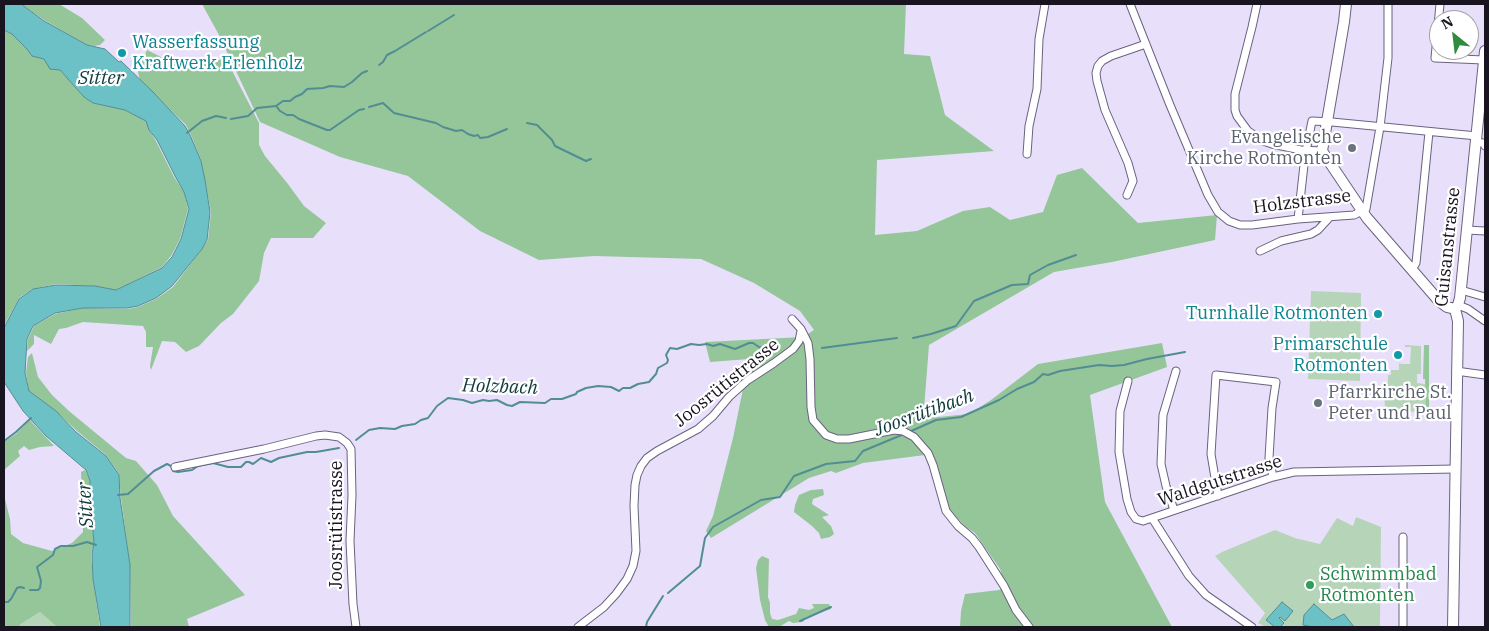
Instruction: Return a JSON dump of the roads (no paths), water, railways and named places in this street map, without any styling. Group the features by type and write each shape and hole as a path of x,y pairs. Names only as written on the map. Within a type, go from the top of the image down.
{"street":[{"path":"1027,154 1029,126 1038,89 1039,39 1045,4"},
{"name":"Holzstrasse","path":"1130,4 1196,168 1218,212 1229,221 1240,225 1266,224 1298,218 1354,215 1363,211 1439,301 1447,308 1457,307"},
{"path":"1257,4 1235,94 1237,116 1248,131 1272,144 1322,151"},
{"path":"1346,4 1322,151 1363,211 1367,206 1380,127 1388,58 1388,4"},
{"path":"1440,4 1435,58 1485,55"},
{"path":"1127,195 1133,181 1128,163 1106,110 1096,73 1102,61 1146,44"},
{"name":"Guisanstrasse","path":"1453,627 1457,307 1461,290 1466,230 1479,141 1485,55"},
{"path":"1298,218 1312,121 1429,132 1479,141"},
{"path":"1413,268 1416,263 1429,132"},
{"path":"1260,251 1281,241 1311,234 1318,230 1330,217"},
{"path":"1466,230 1485,231"},
{"path":"1461,290 1485,297"},
{"path":"1457,307 1468,309 1485,321"},
{"path":"792,319 801,329 808,343 813,420 826,435 837,439 849,439 894,430 914,437 928,453 946,511 958,526 972,538 1004,586 1016,610 1029,627"},
{"name":"Joosrütistrasse","path":"578,627 604,607 616,594 627,579 633,566 636,551 635,484 641,466 647,458 657,451 698,429 748,380 774,364 793,349 799,341 801,329"},
{"path":"1174,510 1161,464 1163,415 1176,371"},
{"path":"1456,371 1485,375"},
{"path":"1218,496 1211,454 1216,375 1276,382 1272,408 1269,458 1273,477"},
{"name":"Waldgutstrasse","path":"1128,381 1120,412 1119,452 1131,512 1136,519 1143,521 1273,477 1294,472 1455,469"},
{"name":"Joosrütistrasse","path":"175,467 264,449 316,436 339,437 346,443 351,450 352,496 350,541 356,627"},
{"path":"1152,518 1189,576 1207,596 1244,625 1252,627"},
{"path":"1403,537 1403,627"}],"water":[{"name":"Sitter","path":"4,4 21,4 44,21 87,45 105,49 119,62 121,61 185,126 201,161 205,180 210,212 207,240 172,286 156,298 138,306 127,308 83,308 55,313 33,326 27,339 25,373 29,391 56,411 76,432 106,456 119,475 120,498 130,565 130,627 101,627 93,579 92,554 94,543 90,481 86,470 46,436 23,411 4,382 4,328 19,299 33,289 56,285 95,286 116,290 162,268 172,257 181,239 189,209 184,192 157,140 149,130 146,121 125,110 93,103 84,97 60,70 50,69 44,59 32,56 12,34 4,30"},
{"path":"1282,602 1293,611 1285,621 1280,617 1284,623 1280,627 1275,627 1266,620"},
{"path":"1314,604 1332,620 1344,614 1354,627 1313,627 1303,625 1304,615"}],"waterway":[{"path":"428,31 454,15"},
{"path":"379,65 387,55 426,32"},
{"path":"231,119 248,116 257,108 276,106 283,101 290,101 307,89 330,86 344,87 367,71"},
{"path":"369,107 383,103 394,113 436,123 456,131 462,130 474,136 478,135 480,138 488,137 507,129"},
{"path":"277,107 287,115 293,115 327,130 330,130 359,110 364,109"},
{"path":"187,133 202,121 216,116 226,118"},
{"path":"527,123 537,125 552,140 555,146 586,161 591,159"},
{"name":"Holzbach","path":"913,338 956,326 974,301 1012,285 1028,284 1030,275 1048,265 1076,255"},
{"name":"Holzbach","path":"822,348 897,338"},
{"name":"Holzbach","path":"356,440 369,430 380,428 395,429 415,424 428,418 437,406 448,398 472,403 483,400 497,400 512,406 520,402 545,403 551,399 562,399 586,388 598,386 611,387 619,391 623,388 630,388 649,382 656,374 658,368 667,363 666,355 670,348 677,349 691,344 713,346 720,344 735,349 753,343 759,347 778,350"},
{"name":"Joosrütibach","path":"909,432 936,420 961,417 1034,382 1043,374 1048,375 1060,371 1099,365 1124,365 1185,352"},
{"path":"4,441 31,418"},
{"name":"Joosrütibach","path":"668,593 700,566 705,538 713,527 761,500 780,497 794,476 826,464 855,461 863,451 904,434"},
{"name":"Holzbach","path":"118,495 128,494 154,471 167,464 171,466 173,471 178,472 192,470 198,466 213,463 228,467 241,467 246,462 253,464 261,458 271,462 279,458 307,452 339,448"},
{"path":"30,590 38,590 40,588 41,581 37,567 53,555 55,549 61,546 73,546 87,542 96,545"},
{"path":"4,602 8,602 11,599 17,588 24,588"},
{"name":"Joosrütibach","path":"646,627 647,622 663,596"},
{"path":"800,621 831,607"}],"place":[{"name":"Wasserfassung Kraftwerk Erlenholz","path":"122,53"},
{"name":"Evangelische Kirche Rotmonten","path":"1352,148"},
{"name":"Turnhalle Rotmonten","path":"1378,314"},
{"name":"Primarschule Rotmonten","path":"1398,355"},
{"name":"Pfarrkirche St. Peter und Paul","path":"1318,403"},
{"name":"Schwimmbad Rotmonten","path":"1310,585"}]}
